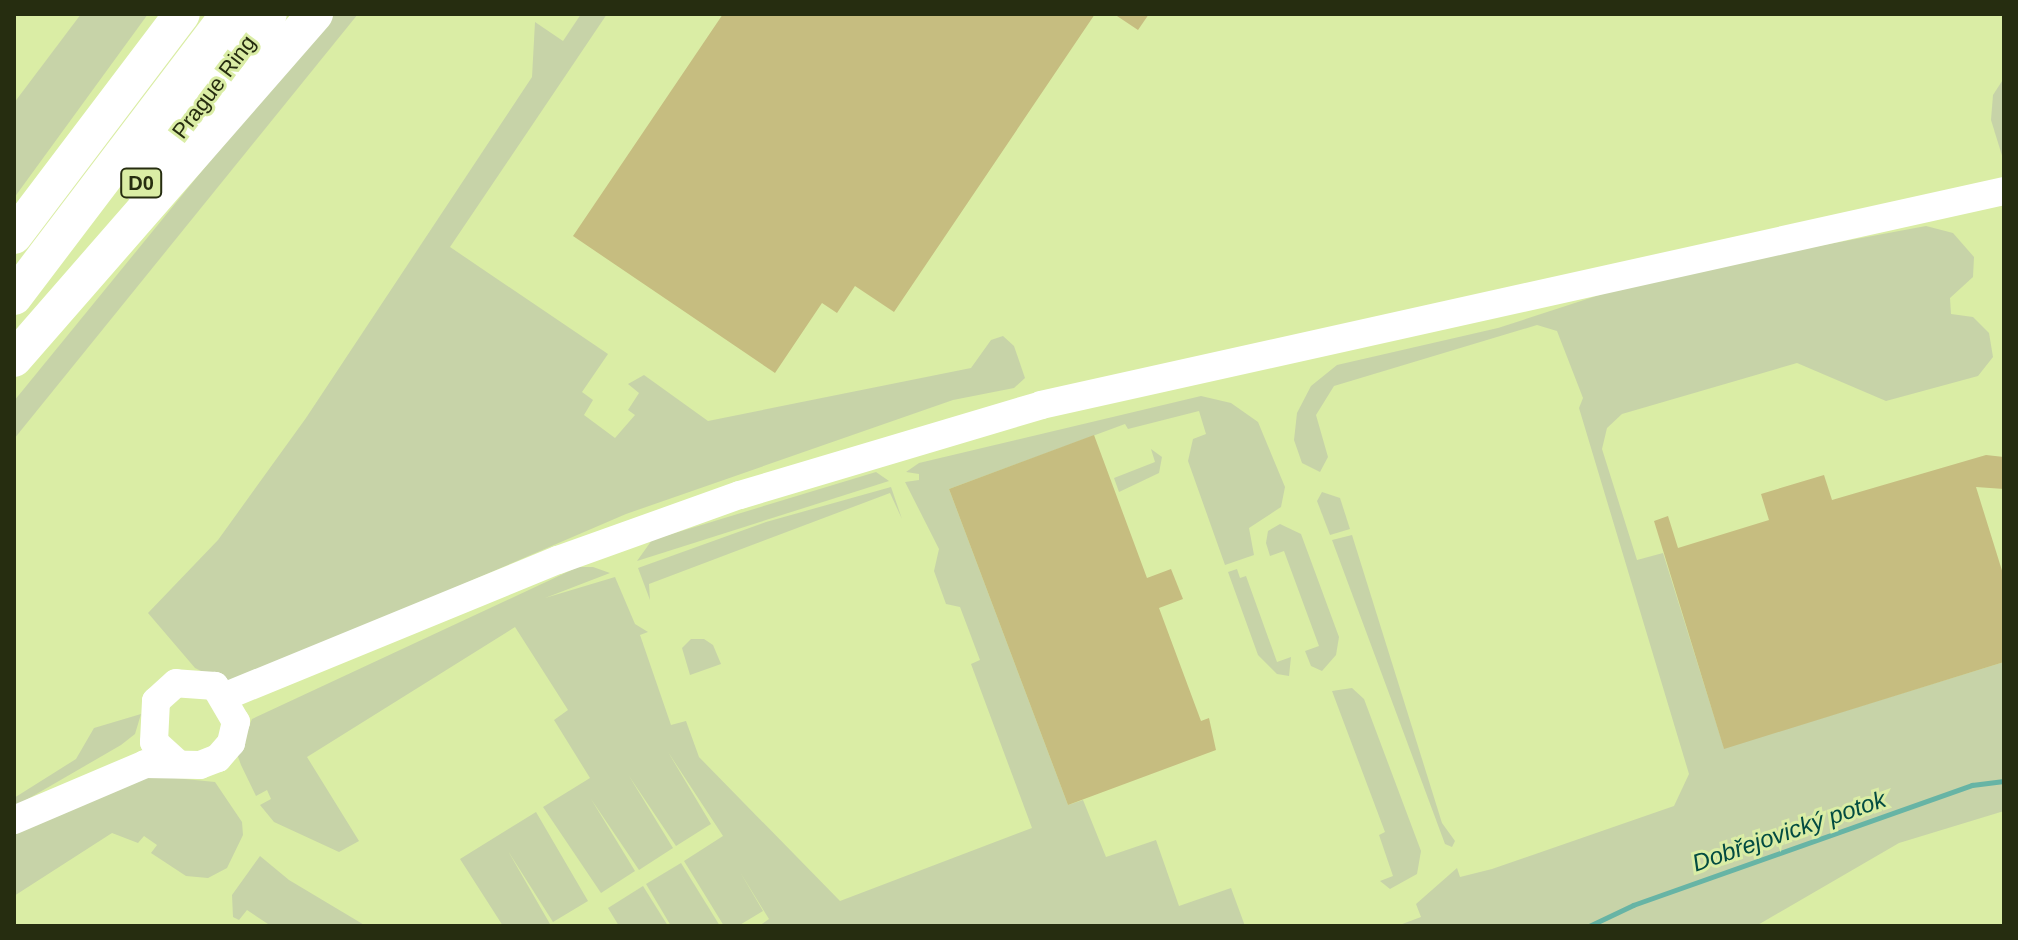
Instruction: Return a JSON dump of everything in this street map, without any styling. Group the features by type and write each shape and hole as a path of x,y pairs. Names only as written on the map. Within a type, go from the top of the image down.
{"highway":[{"path":"14,236 182,14"},
{"name":"Prague Ring","path":"14,297 229,14"},
{"name":"Prague Ring","path":"14,353 269,14"},
{"name":"D0","path":"14,359 258,84 315,14"}],"main road":[{"path":"226,696 399,628 546,565 740,495 1041,405 2004,191"},
{"path":"236,722 399,628"},
{"path":"203,681 226,696 236,722 231,743 218,758 200,765 176,762 132,768 14,819 124,751 150,727 156,701 176,683 203,681"},
{"path":"150,727 163,754 176,762"}],"green space":[{"path":"81,14 148,14 14,198 14,103"},
{"path":"330,14 358,14 14,439 14,401"},
{"path":"581,14 607,14 450,247 608,354 582,392 593,400 584,415 615,438 635,415 628,410 639,393 628,384 644,375 708,421 971,368 991,340 1003,336 1014,346 1025,378 1014,388 953,400 626,514 229,685 195,668 148,613 218,540 306,418 532,77 535,22 563,41"},
{"path":"2004,78 2004,162 1991,120 1993,95"},
{"path":"1926,226 1953,233 1974,257 1973,277 1950,298 1951,314 1973,317 1989,333 1993,357 1978,376 1886,401 1797,363 1622,414 1607,428 1602,449 1637,560 1663,553 1724,748 2004,662 2004,811 1899,843 1756,926 1397,926 1421,917 1416,904 1457,868 1460,877 1492,869 1674,806 1689,774 1579,408 1583,398 1557,331 1537,325 1334,386 1316,415 1328,457 1320,472 1302,463 1294,440 1297,413 1311,386 1337,365 1498,328 1658,276"},
{"path":"1201,396 1231,403 1258,422 1285,487 1281,507 1249,528 1254,555 1225,565 1188,461 1193,439 1206,434 1199,411 1128,429 1125,424 949,489 1068,805 1083,800 1106,857 1156,840 1179,906 1231,888 1245,926 759,926 769,919 740,872 763,911 738,926 724,926 684,861 723,836 668,752 711,824 676,846 629,776 673,848 639,870 591,799 635,871 601,893 543,807 590,778 554,720 568,710 515,627 307,757 359,841 339,852 274,822 260,805 271,799 267,790 256,796 241,765 237,754 252,719 578,567 593,567 610,573 545,598 615,577 635,624 648,632 640,635 671,725 686,721 699,757 840,901 1032,828 971,664 980,660 960,607 946,604 934,571 939,549 905,482 919,480 919,474 906,472 919,463"},
{"path":"1151,449 1162,457 1159,473 1119,492 1114,478 1155,462"},
{"path":"876,472 889,481 637,561 652,540"},
{"path":"891,487 902,519 890,493 649,584 650,600 638,568 766,522"},
{"path":"1322,492 1340,498 1350,529 1330,535 1317,501"},
{"path":"1280,524 1301,534 1339,637 1336,655 1322,671 1311,666 1305,651 1319,646 1284,551 1270,556 1266,543 1268,531"},
{"path":"1352,535 1442,823 1455,841 1452,847 1445,844 1332,540"},
{"path":"1237,569 1240,578 1246,576 1277,662 1291,657 1289,676 1277,674 1258,655 1228,572"},
{"path":"691,639 704,639 713,645 721,664 690,675 682,648"},
{"path":"1352,688 1364,699 1421,851 1417,874 1390,889 1380,881 1393,876 1379,835 1385,832 1332,691"},
{"path":"141,714 135,734 121,745 14,807 14,798 76,759 94,728"},
{"path":"135,774 215,782 242,822 243,835 227,868 208,878 186,876 151,853 157,845 144,836 138,843 112,833 14,896 14,834"},
{"path":"536,812 588,901 553,922 508,851 550,924 503,926 460,859"},
{"path":"260,856 289,880 366,926 271,926 247,910 239,920 233,917 232,895"},
{"path":"681,863 720,926 671,926 646,884"},
{"path":"643,886 668,926 619,926 608,908"}],"building":[{"path":"723,14 1095,14 894,312 855,286 837,313 822,303 775,373 573,236"},
{"path":"1114,14 1149,14 1138,30"},
{"path":"1094,435 1147,578 1171,569 1183,599 1159,608 1201,721 1209,718 1216,750 1068,805 949,489"},
{"path":"1986,455 2004,457 2004,489 1976,487 2004,577 2004,662 1724,749 1654,521 1668,516 1678,548 1769,520 1761,494 1824,475 1832,500"}],"waterway":[{"name":"Dobřejovický potok","path":"1589,926 1633,905 1972,785 2004,781"}]}
